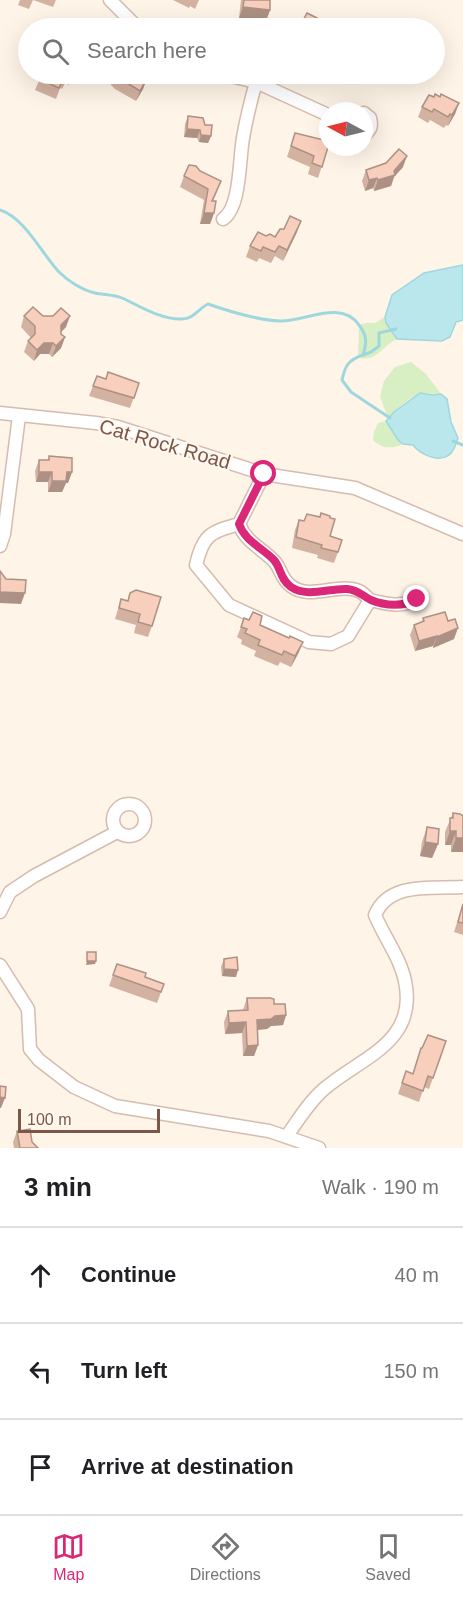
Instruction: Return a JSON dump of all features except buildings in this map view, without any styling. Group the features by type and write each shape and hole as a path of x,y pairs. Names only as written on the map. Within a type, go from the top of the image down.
{"street":[{"path":"110,0 128,18"},
{"path":"223,219 229,215 233,205 243,138 256,84"},
{"path":"260,84 319,111"},
{"name":"Cat Rock Road","path":"0,413 118,427 264,474 355,488 463,534"},
{"path":"0,546 4,534 19,416"},
{"path":"264,474 239,524 242,534 274,561 280,576 292,588 317,592 346,589 359,591 370,600 386,603 405,604 417,599"},
{"path":"239,524 213,532 206,538 201,546 196,565 229,605 304,640 331,644 348,636 370,600"},
{"path":"0,912 10,892 34,876 117,832"},
{"path":"287,1136 310,1103 324,1089 371,1057 389,1041 405,1016 408,1000 405,979 387,936 375,915 379,904 391,894 408,889 463,887"},
{"path":"0,965 28,1008 30,1049 39,1060 74,1087 114,1106 268,1131 319,1148"}],"green space":[{"path":"385,317 397,339 374,356 358,357 359,325 375,323"},
{"path":"411,362 426,374 441,394 426,393 416,396 388,417 380,397 384,381 395,367"},
{"path":"386,421 403,444 387,447 373,440 378,423"}],"water":[{"path":"463,265 463,320 456,322 450,337 442,341 397,339 386,323 385,317 392,295 424,273"},
{"path":"420,393 441,394 447,399 451,422 458,438 455,448 445,457 435,458 413,445 403,444 386,421 394,412"}],"waterway":[{"path":"0,210 9,214 25,228 59,272 71,282 90,292 122,298 159,315 186,319 208,304 244,315 280,321 332,313 351,317 364,332 365,347 363,355 348,364 342,380 351,392 390,418"},
{"path":"363,355 379,346 379,333 396,329"},
{"path":"453,441 463,445"}],"route":[{"path":"264,474 239,524 242,534 274,561 280,576 292,588 317,592 346,589 359,591 370,600 393,604 411,603 417,599"}]}
